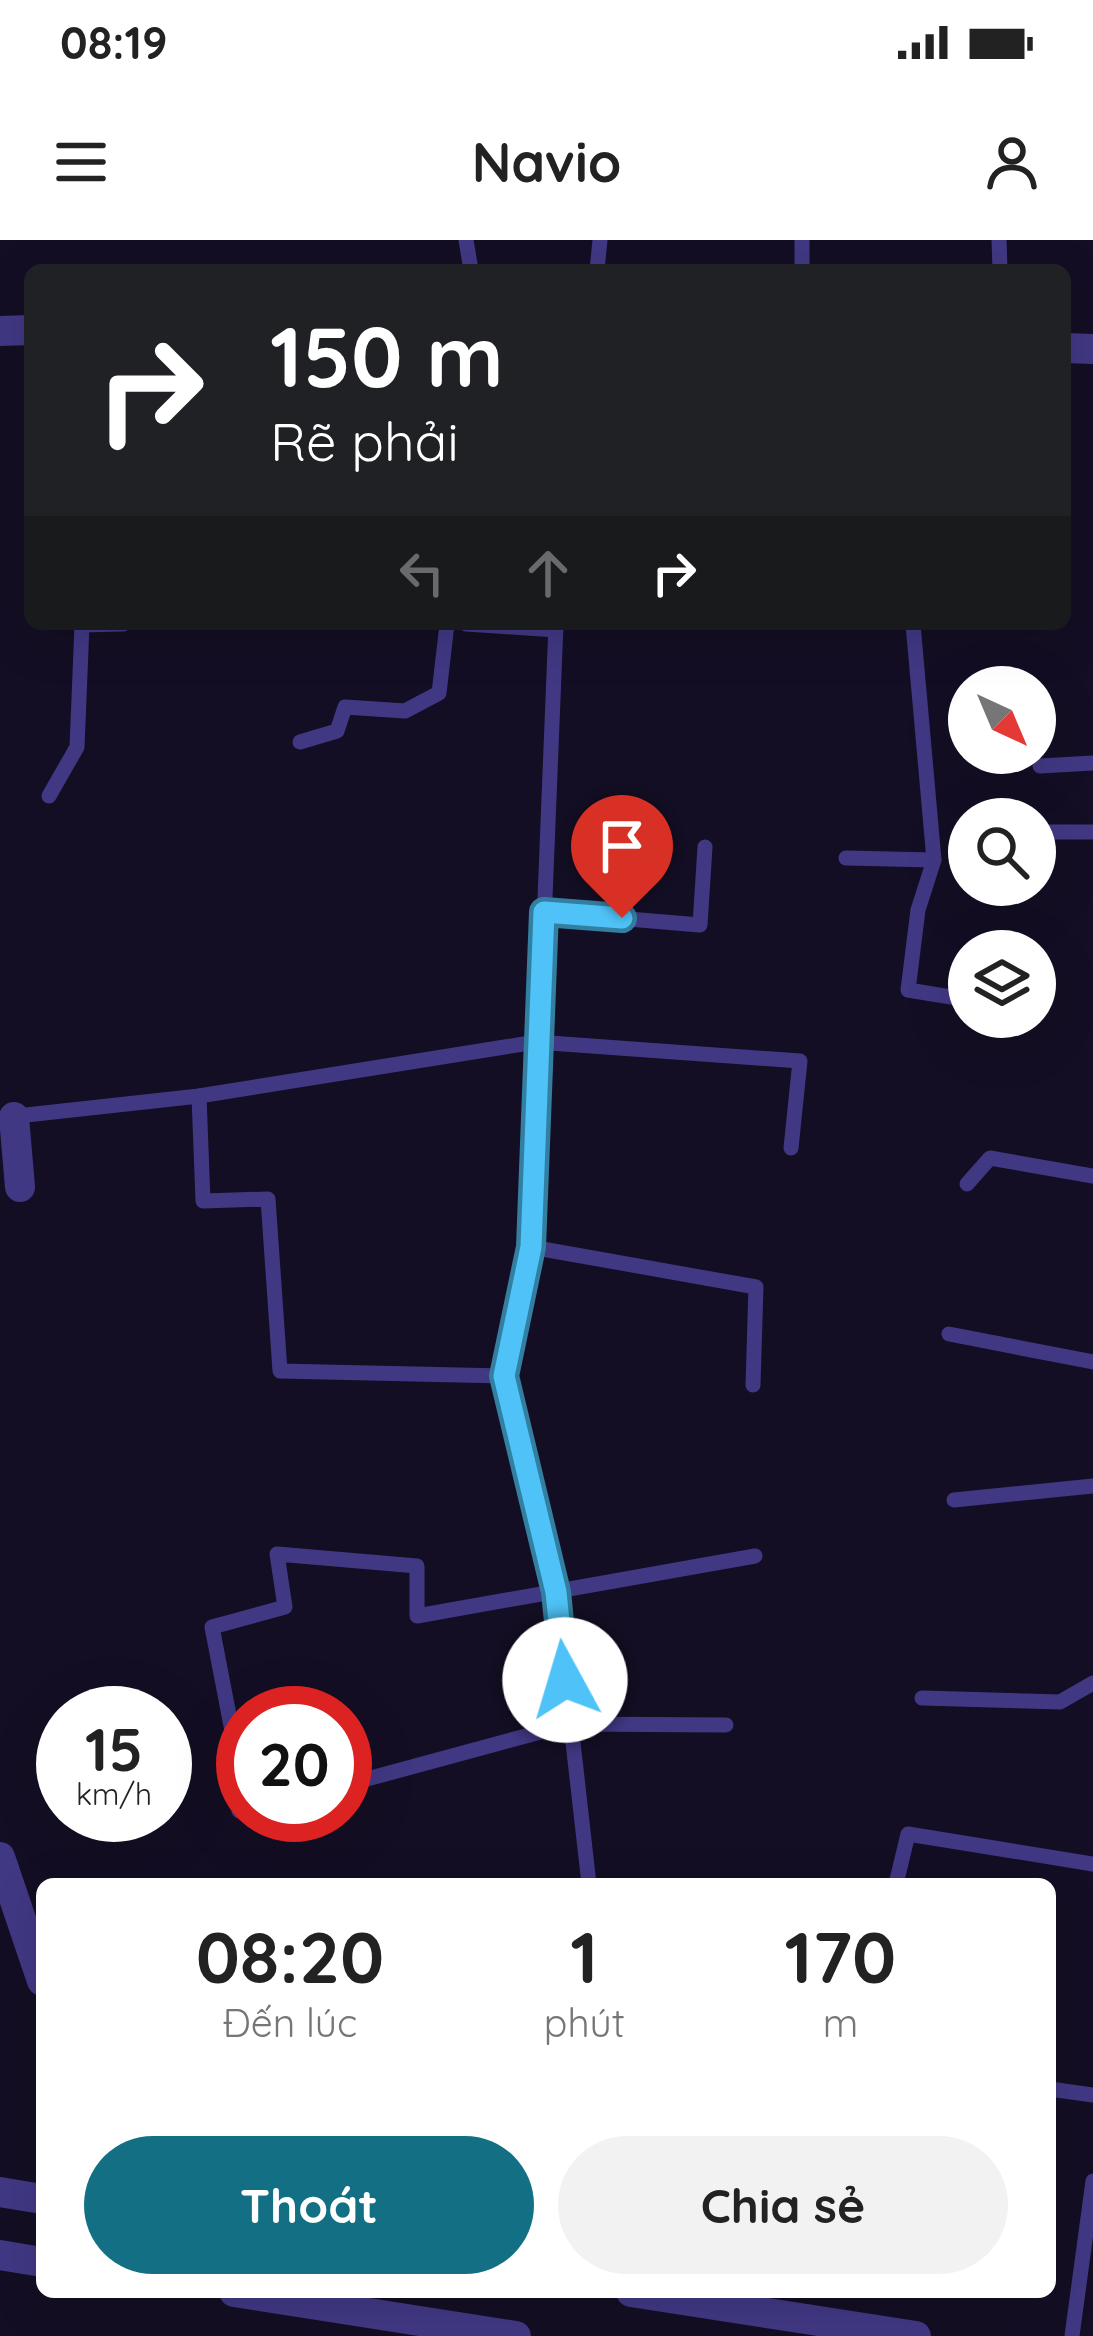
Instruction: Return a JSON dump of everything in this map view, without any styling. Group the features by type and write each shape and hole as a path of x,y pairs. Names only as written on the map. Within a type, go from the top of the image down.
{"street":[{"path":"7,1117 10,1188"},
{"path":"0,1857 36,1963"},
{"path":"0,2192 36,2198"},
{"path":"0,2255 36,2261"},
{"path":"258,2298 362,2324 516,2336"},
{"path":"670,2298 916,2336"}],"lane":[{"path":"50,796 77,747 82,630"},
{"path":"300,742 337,731 345,707 405,711 439,693 446,630"},
{"path":"556,630 531,1247 504,1376 556,1592 588,1878"},
{"path":"914,630 934,860 918,910 908,990 948,997"},
{"path":"1056,765 1093,763"},
{"path":"1056,832 1093,832"},
{"path":"544,912 700,925 705,847"},
{"path":"846,858 934,860"},
{"path":"7,1117 199,1096 536,1042 800,1061 791,1148"},
{"path":"199,1096 203,1201 268,1198 280,1371 504,1376"},
{"path":"968,1184 990,1158 1093,1176"},
{"path":"531,1247 757,1287 753,1385"},
{"path":"949,1334 1093,1361"},
{"path":"954,1500 1093,1486"},
{"path":"223,1686 212,1627 285,1607 277,1554 417,1566 417,1616 755,1556"},
{"path":"922,1698 1060,1702 1093,1683"},
{"path":"372,1778 569,1724 726,1725"},
{"path":"897,1878 908,1834 1093,1864"},
{"path":"1056,2090 1093,2095"},
{"path":"1072,2336 1093,2181"}],"route":[{"path":"565,1680 556,1592 504,1376 531,1247 544,912 622,918"}]}
